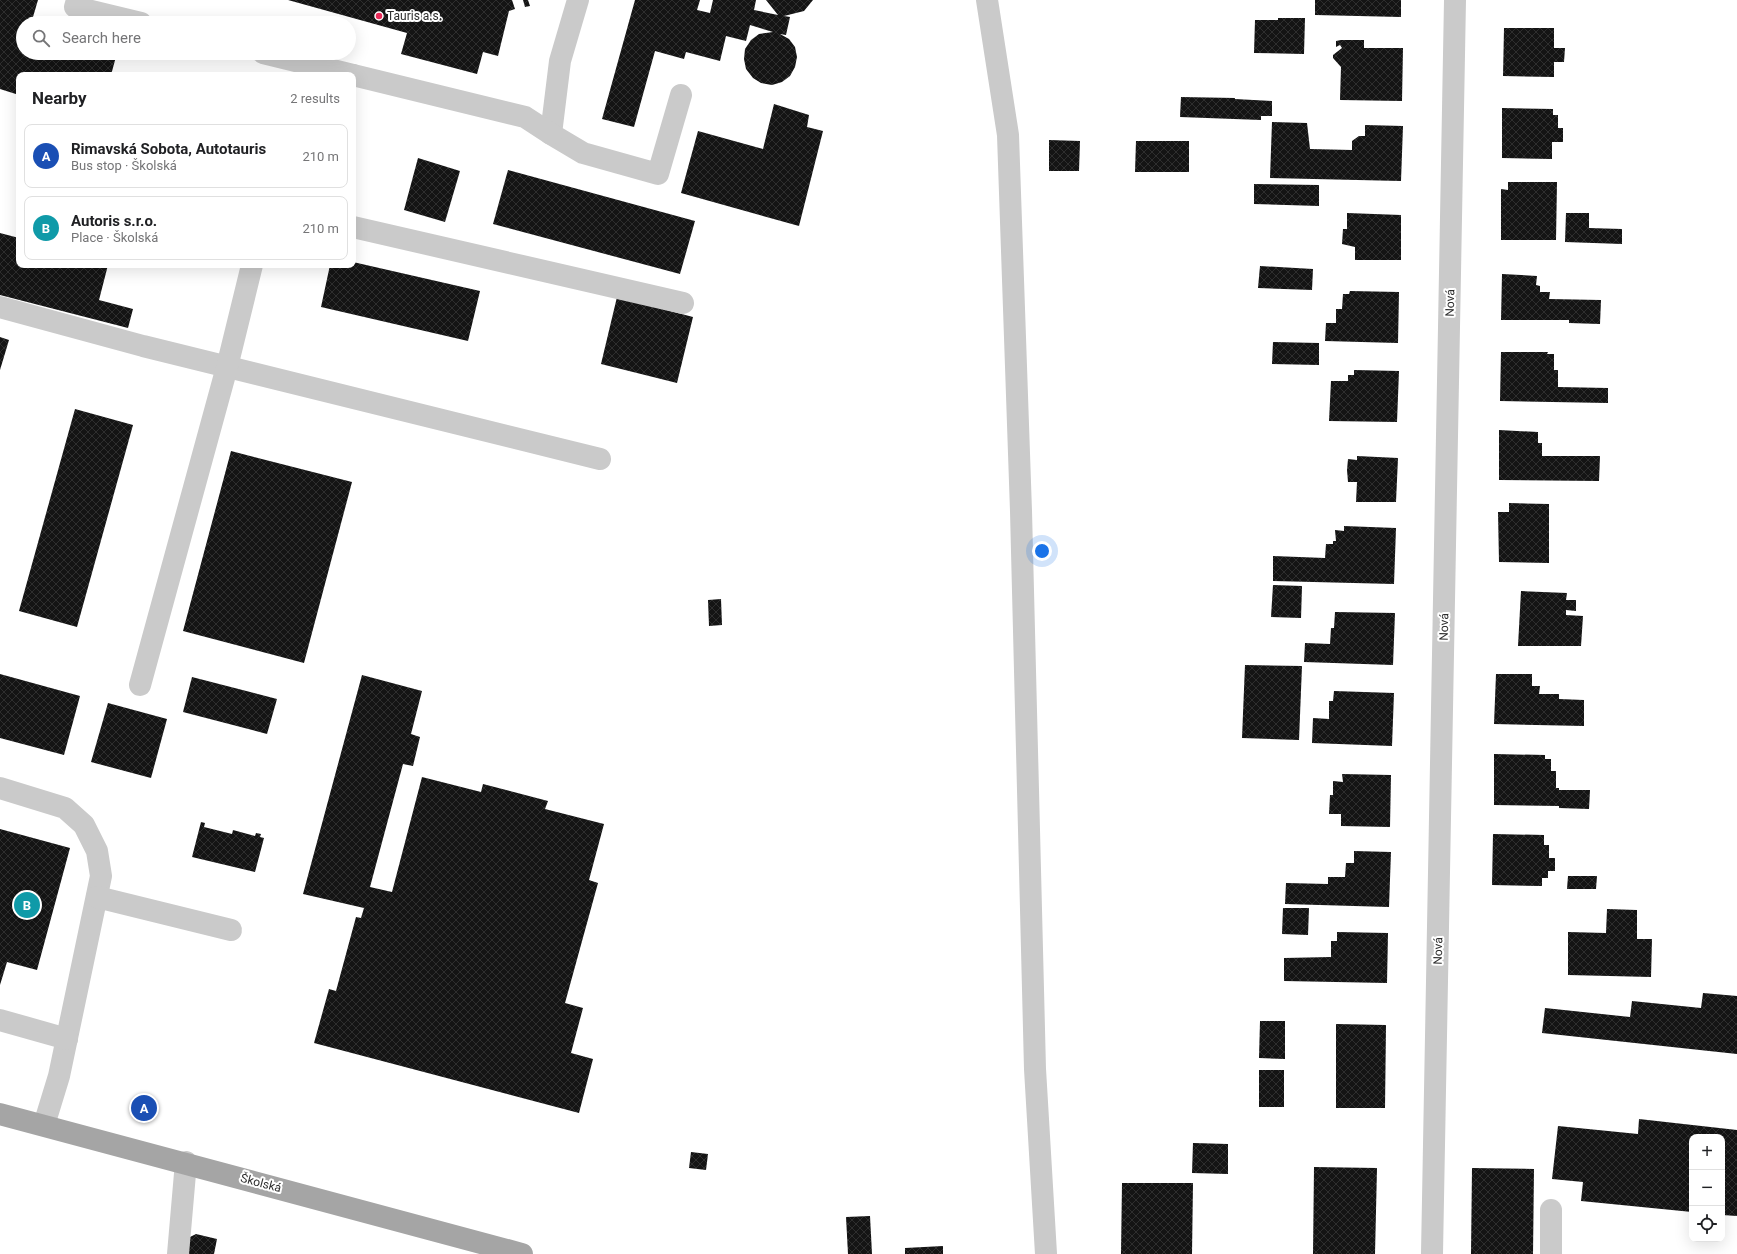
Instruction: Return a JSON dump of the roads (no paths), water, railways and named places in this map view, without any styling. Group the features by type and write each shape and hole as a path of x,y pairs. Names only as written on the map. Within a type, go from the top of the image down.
{"main road":[{"name":"Školská","path":"0,1114 186,1162 522,1254"}],"street":[{"path":"77,0 75,7 112,16"},
{"path":"551,134 560,61 578,0"},
{"path":"987,0 1008,136 1021,511 1035,1069 1046,1254"},
{"name":"Nová","path":"1432,1254 1455,0"},
{"path":"292,60 341,72"},
{"path":"356,76 525,117 583,153 658,174 681,95"},
{"path":"356,228 683,303"},
{"path":"140,685 227,367 251,268"},
{"path":"0,307 143,346 600,459"},
{"path":"0,788 64,808 84,825 97,851 101,876 59,1076 44,1125"},
{"path":"97,897 231,930"},
{"path":"0,1020 67,1039"},
{"path":"178,1254 186,1162"},
{"path":"1551,1210 1551,1254"}],"place":[{"name":"Tauris a.s.","path":"379,16"},
{"name":"Autoris s.r.o.","path":"27,905"},
{"name":"Rimavská Sobota, Autotauris","path":"144,1108"}]}
